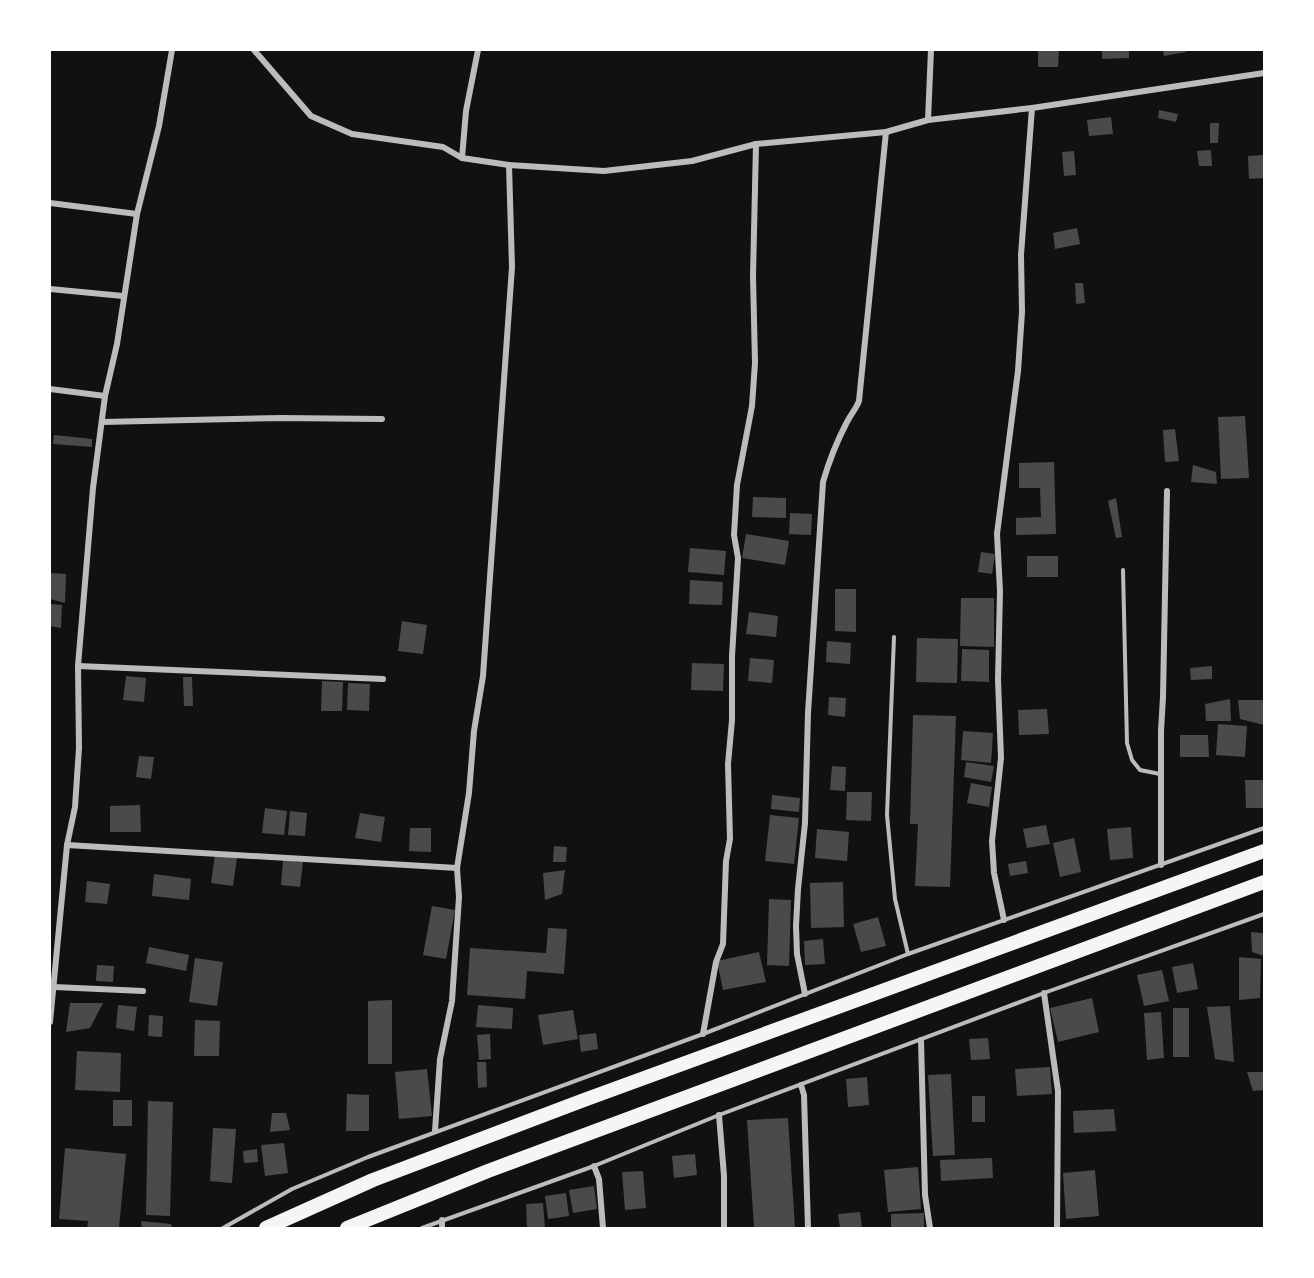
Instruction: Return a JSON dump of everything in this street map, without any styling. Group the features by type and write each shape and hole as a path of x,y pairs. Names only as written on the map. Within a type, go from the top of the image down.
{"highway":[{"path":"266,1228 373,1180 1264,851"},
{"path":"347,1228 488,1171 1264,882"}],"street":[{"path":"50,1022 68,845 75,807 78,760 78,666 93,488 105,396 117,344 137,214 159,126 172,50"},
{"path":"254,50 310,116 352,134 443,147 462,158 509,165 604,171 692,161 756,144 886,132 928,120 1032,108 1264,73"},
{"path":"462,158 466,111 478,50"},
{"path":"928,120 931,50"},
{"path":"1004,920 994,873 992,841 1001,758 998,680 1000,591 997,534 1018,371 1022,294 1021,255 1032,108"},
{"path":"806,994 797,954 796,926 805,823 808,714 823,482 829,459 859,401 886,132"},
{"path":"703,1034 716,962 723,944 726,861 730,839 728,764 732,720 732,656 738,558 734,535 736,495 752,406 755,363 753,276 756,144"},
{"path":"435,1131 440,1059 452,1000 459,897 457,868 469,793 474,731 483,676 512,267 509,165"},
{"path":"50,203 137,214"},
{"path":"50,289 123,296"},
{"path":"50,389 105,396"},
{"path":"102,422 281,417 382,419"},
{"path":"1161,865 1167,491"},
{"path":"78,666 383,679"},
{"path":"68,845 457,868"},
{"path":"54,987 142,991"},
{"path":"1044,993 1058,1091 1057,1228"},
{"path":"921,1041 925,1195 930,1228"},
{"path":"801,1085 804,1095 808,1228"},
{"path":"719,1115 724,1176 724,1228"},
{"path":"594,1167 599,1179 603,1228"},
{"path":"442,1220 442,1228"}],"lane":[{"path":"1124,570 1127,743 1132,760 1140,770 1161,774"},
{"path":"894,637 887,815 895,899 908,954"},
{"path":"223,1228 292,1189 368,1156 703,1034 908,954 1264,828"},
{"path":"422,1228 594,1167 719,1115 1044,993 1264,914"}],"building":[{"path":"1038,50 1059,50 1058,67 1038,67"},
{"path":"1102,50 1129,50 1129,58 1102,59"},
{"path":"1163,50 1186,50 1186,52 1164,56"},
{"path":"1159,110 1178,114 1176,122 1158,118"},
{"path":"1111,117 1113,134 1089,136 1087,120"},
{"path":"1210,123 1219,123 1218,143 1210,143"},
{"path":"1211,150 1212,166 1199,166 1197,151"},
{"path":"1074,151 1076,175 1064,176 1062,152"},
{"path":"1264,155 1264,178 1249,179 1248,156"},
{"path":"1077,228 1080,244 1055,249 1053,233"},
{"path":"1075,283 1083,283 1085,303 1076,304"},
{"path":"1245,416 1249,478 1221,479 1218,417"},
{"path":"1175,429 1179,461 1165,462 1163,430"},
{"path":"54,435 92,439 92,447 53,444"},
{"path":"1054,462 1056,534 1016,535 1016,518 1041,517 1040,488 1019,488 1019,463"},
{"path":"1193,465 1216,472 1217,484 1191,482"},
{"path":"753,497 786,498 786,518 752,517"},
{"path":"1116,498 1122,537 1116,538 1108,501"},
{"path":"790,513 812,514 811,535 789,534"},
{"path":"746,534 789,541 785,565 742,558"},
{"path":"690,548 726,551 724,575 688,572"},
{"path":"981,552 995,554 992,574 978,572"},
{"path":"1027,556 1058,556 1058,577 1027,577"},
{"path":"50,573 66,574 65,603 50,599"},
{"path":"690,580 723,582 722,605 689,604"},
{"path":"835,589 856,589 856,632 835,631"},
{"path":"961,598 994,598 994,647 960,646"},
{"path":"50,604 62,605 61,628 50,626"},
{"path":"749,612 778,616 776,637 746,634"},
{"path":"402,621 427,625 423,654 398,651"},
{"path":"917,638 958,639 957,683 916,682"},
{"path":"827,641 851,643 850,664 826,662"},
{"path":"962,649 989,650 989,682 961,681"},
{"path":"750,658 774,660 772,683 748,681"},
{"path":"692,663 724,664 723,691 691,690"},
{"path":"1212,666 1212,679 1191,680 1190,668"},
{"path":"126,676 146,678 144,702 123,700"},
{"path":"183,677 192,677 193,706 184,706"},
{"path":"322,681 343,682 342,711 321,711"},
{"path":"348,683 370,684 369,711 347,710"},
{"path":"829,697 846,698 845,717 828,715"},
{"path":"1230,699 1231,721 1206,721 1205,704"},
{"path":"1238,700 1264,700 1264,725 1240,719"},
{"path":"1047,709 1049,734 1019,735 1018,710"},
{"path":"913,715 956,716 950,887 915,886 918,824 910,824"},
{"path":"1218,724 1247,726 1245,757 1216,755"},
{"path":"963,731 993,733 991,763 961,760"},
{"path":"1180,735 1208,735 1209,757 1180,757"},
{"path":"139,756 154,757 151,779 136,777"},
{"path":"966,762 994,766 991,782 964,777"},
{"path":"832,766 846,767 845,791 830,790"},
{"path":"1245,780 1264,780 1264,808 1246,808"},
{"path":"971,783 992,787 989,807 967,803"},
{"path":"847,792 872,792 871,821 846,820"},
{"path":"772,795 800,798 799,812 771,809"},
{"path":"140,805 141,832 110,832 110,806"},
{"path":"265,808 287,811 284,835 262,833"},
{"path":"290,811 307,813 305,836 288,835"},
{"path":"360,813 385,817 381,842 355,838"},
{"path":"770,815 799,818 794,864 765,861"},
{"path":"1046,825 1050,844 1027,848 1023,829"},
{"path":"1131,827 1133,858 1110,860 1107,829"},
{"path":"410,828 431,828 431,852 409,851"},
{"path":"817,829 849,832 847,861 815,858"},
{"path":"1074,838 1081,872 1060,877 1053,843"},
{"path":"554,846 567,847 566,862 553,862"},
{"path":"215,855 237,858 233,886 211,883"},
{"path":"283,860 303,862 300,887 281,885"},
{"path":"1026,861 1028,873 1010,876 1008,864"},
{"path":"565,870 562,894 545,900 543,873"},
{"path":"154,874 191,879 189,900 152,896"},
{"path":"87,881 110,884 107,904 85,902"},
{"path":"843,882 844,927 811,928 810,883"},
{"path":"769,899 791,900 789,966 767,965"},
{"path":"432,906 455,910 446,959 423,955"},
{"path":"878,917 886,946 861,952 853,924"},
{"path":"548,928 567,929 564,974 527,971 525,999 467,995 470,948 546,953"},
{"path":"1251,932 1264,933 1264,956 1252,952"},
{"path":"823,939 825,964 805,965 804,941"},
{"path":"149,947 189,955 186,971 146,963"},
{"path":"759,952 766,982 723,990 717,961"},
{"path":"1239,957 1261,959 1260,998 1239,1000"},
{"path":"195,958 223,962 217,1006 189,1002"},
{"path":"1193,963 1198,989 1177,993 1172,967"},
{"path":"97,965 114,966 113,982 96,981"},
{"path":"1162,970 1169,1001 1144,1006 1137,975"},
{"path":"1092,998 1099,1032 1058,1042 1050,1008"},
{"path":"392,1000 392,1064 368,1064 368,1001"},
{"path":"70,1003 103,1003 90,1028 66,1032"},
{"path":"118,1005 137,1007 134,1031 116,1028"},
{"path":"478,1005 513,1008 512,1029 476,1027"},
{"path":"1230,1006 1234,1062 1215,1059 1207,1007"},
{"path":"1173,1008 1189,1008 1189,1057 1173,1057"},
{"path":"573,1010 578,1039 543,1045 538,1015"},
{"path":"1161,1012 1164,1058 1147,1060 1144,1013"},
{"path":"149,1015 163,1016 162,1037 148,1036"},
{"path":"195,1020 220,1021 219,1056 194,1056"},
{"path":"596,1033 598,1049 581,1052 579,1035"},
{"path":"490,1034 491,1059 479,1060 477,1035"},
{"path":"988,1038 990,1059 971,1060 969,1039"},
{"path":"77,1051 121,1053 120,1092 75,1090"},
{"path":"477,1062 486,1062 487,1087 478,1088"},
{"path":"1050,1067 1052,1094 1017,1096 1015,1069"},
{"path":"427,1069 432,1116 399,1119 395,1072"},
{"path":"1247,1072 1264,1072 1264,1090 1253,1091"},
{"path":"951,1074 955,1155 933,1156 928,1075"},
{"path":"867,1077 869,1105 848,1107 846,1079"},
{"path":"347,1094 369,1095 369,1131 346,1131"},
{"path":"972,1096 985,1096 985,1122 972,1122"},
{"path":"113,1100 132,1100 132,1126 113,1126"},
{"path":"148,1101 173,1102 170,1216 146,1215"},
{"path":"1114,1109 1116,1131 1074,1133 1073,1111"},
{"path":"272,1113 286,1113 290,1130 270,1132"},
{"path":"788,1118 795,1228 754,1228 747,1120"},
{"path":"213,1128 236,1129 232,1183 210,1181"},
{"path":"284,1143 288,1173 265,1176 261,1145"},
{"path":"65,1148 126,1154 119,1228 87,1228 88,1221 59,1219"},
{"path":"257,1149 258,1162 244,1163 243,1151"},
{"path":"695,1154 697,1175 674,1178 672,1156"},
{"path":"992,1158 993,1178 941,1181 940,1160"},
{"path":"918,1167 921,1209 888,1212 884,1170"},
{"path":"1095,1170 1099,1216 1066,1219 1063,1173"},
{"path":"643,1171 646,1208 625,1210 622,1172"},
{"path":"594,1186 597,1209 573,1213 569,1190"},
{"path":"566,1193 569,1216 548,1219 545,1196"},
{"path":"543,1203 545,1228 527,1228 526,1204"},
{"path":"860,1212 862,1228 840,1228 838,1214"},
{"path":"924,1213 924,1228 891,1228 891,1214"},
{"path":"141,1221 171,1224 172,1228 142,1228"}]}
